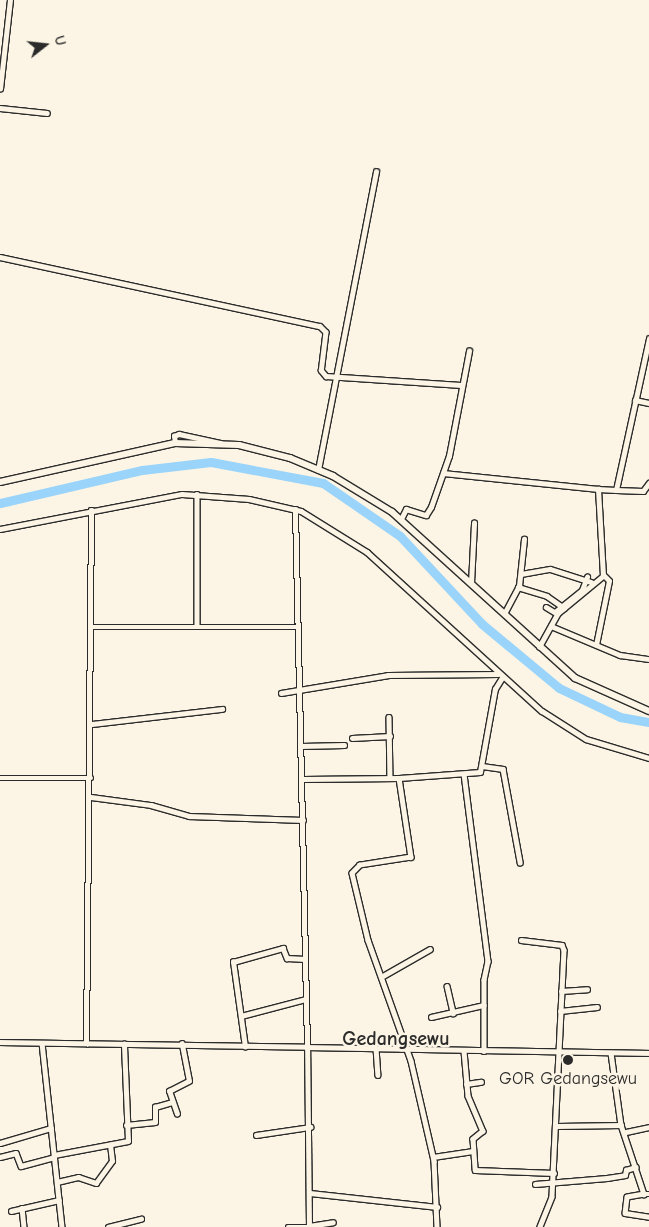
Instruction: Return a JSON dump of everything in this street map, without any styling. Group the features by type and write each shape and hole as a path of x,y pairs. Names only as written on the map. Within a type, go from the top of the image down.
{"street":[{"path":"0,89 10,0"},
{"path":"0,108 47,113"},
{"path":"318,470 376,172"},
{"path":"0,257 320,326 326,332 321,370 335,378 461,385"},
{"path":"616,490 649,339"},
{"path":"400,519 407,508 428,514 444,473 469,351"},
{"path":"636,400 649,403"},
{"path":"0,482 174,443 225,444 275,454 318,470 400,519 539,647 580,681 649,711"},
{"path":"444,473 616,490 643,490 649,483"},
{"path":"596,644 609,582 603,575 598,489"},
{"path":"197,494 197,625"},
{"path":"0,529 145,498 197,494 294,509 318,518 367,552 500,676 581,736 649,758"},
{"path":"294,509 310,1127 309,1226"},
{"path":"86,1044 92,778 91,510"},
{"path":"471,583 474,523"},
{"path":"504,614 518,587 524,540"},
{"path":"521,574 550,569 587,577 591,582"},
{"path":"539,647 556,613 591,582 603,575"},
{"path":"563,606 582,590 587,577"},
{"path":"518,587 563,606"},
{"path":"546,607 556,613"},
{"path":"92,628 197,625 296,627"},
{"path":"551,626 624,656 649,659"},
{"path":"281,693 427,672 500,676"},
{"path":"302,780 399,778 479,773 500,676"},
{"path":"92,724 222,709"},
{"path":"389,717 390,778"},
{"path":"352,738 390,736"},
{"path":"301,746 344,744"},
{"path":"482,766 503,769 520,862"},
{"path":"464,774 488,954 484,1005 484,1050"},
{"path":"0,778 92,778"},
{"path":"399,778 411,857 360,865 352,874 381,977 407,1050 433,1157 437,1227"},
{"path":"91,797 151,805 189,816 303,820"},
{"path":"522,940 563,946 554,1173 551,1203 540,1227"},
{"path":"244,1047 241,1016 232,979 235,960 283,948 287,958 305,959"},
{"path":"381,977 430,949"},
{"path":"447,986 453,1013"},
{"path":"560,991 587,989"},
{"path":"241,1016 306,999"},
{"path":"431,1017 484,1005"},
{"path":"560,1011 597,1007"},
{"path":"0,1042 649,1053"},
{"path":"42,1043 62,1227"},
{"path":"0,1157 16,1153 21,1166 54,1156 128,1142 124,1044"},
{"path":"177,1114 172,1102 170,1089 189,1081 182,1044"},
{"path":"376,1048 378,1075"},
{"path":"464,1051 466,1084 483,1131 472,1139 475,1170 554,1173"},
{"path":"611,1053 621,1125 626,1132 646,1194 627,1197 625,1213 649,1217"},
{"path":"466,1084 480,1082"},
{"path":"126,1125 156,1122 155,1107 172,1102"},
{"path":"557,1126 621,1125"},
{"path":"256,1135 310,1127"},
{"path":"626,1132 649,1127"},
{"path":"0,1143 51,1128"},
{"path":"57,1182 78,1177 96,1182 112,1161 110,1145"},
{"path":"433,1157 473,1151"},
{"path":"535,1184 553,1185 625,1175 626,1170 636,1167"},
{"path":"310,1193 437,1208"},
{"path":"11,1211 59,1200"},
{"path":"22,1208 24,1227"},
{"path":"108,1227 140,1219"},
{"path":"288,1227 333,1222"}],"waterway":[{"path":"0,503 142,470 211,462 323,483 400,536 482,624 559,688 620,717 649,722"}],"place":[{"name":"GOR Gedangsewu","path":"568,1060"}],"district":[{"name":"Gedangsewu","path":"396,1038"}]}
